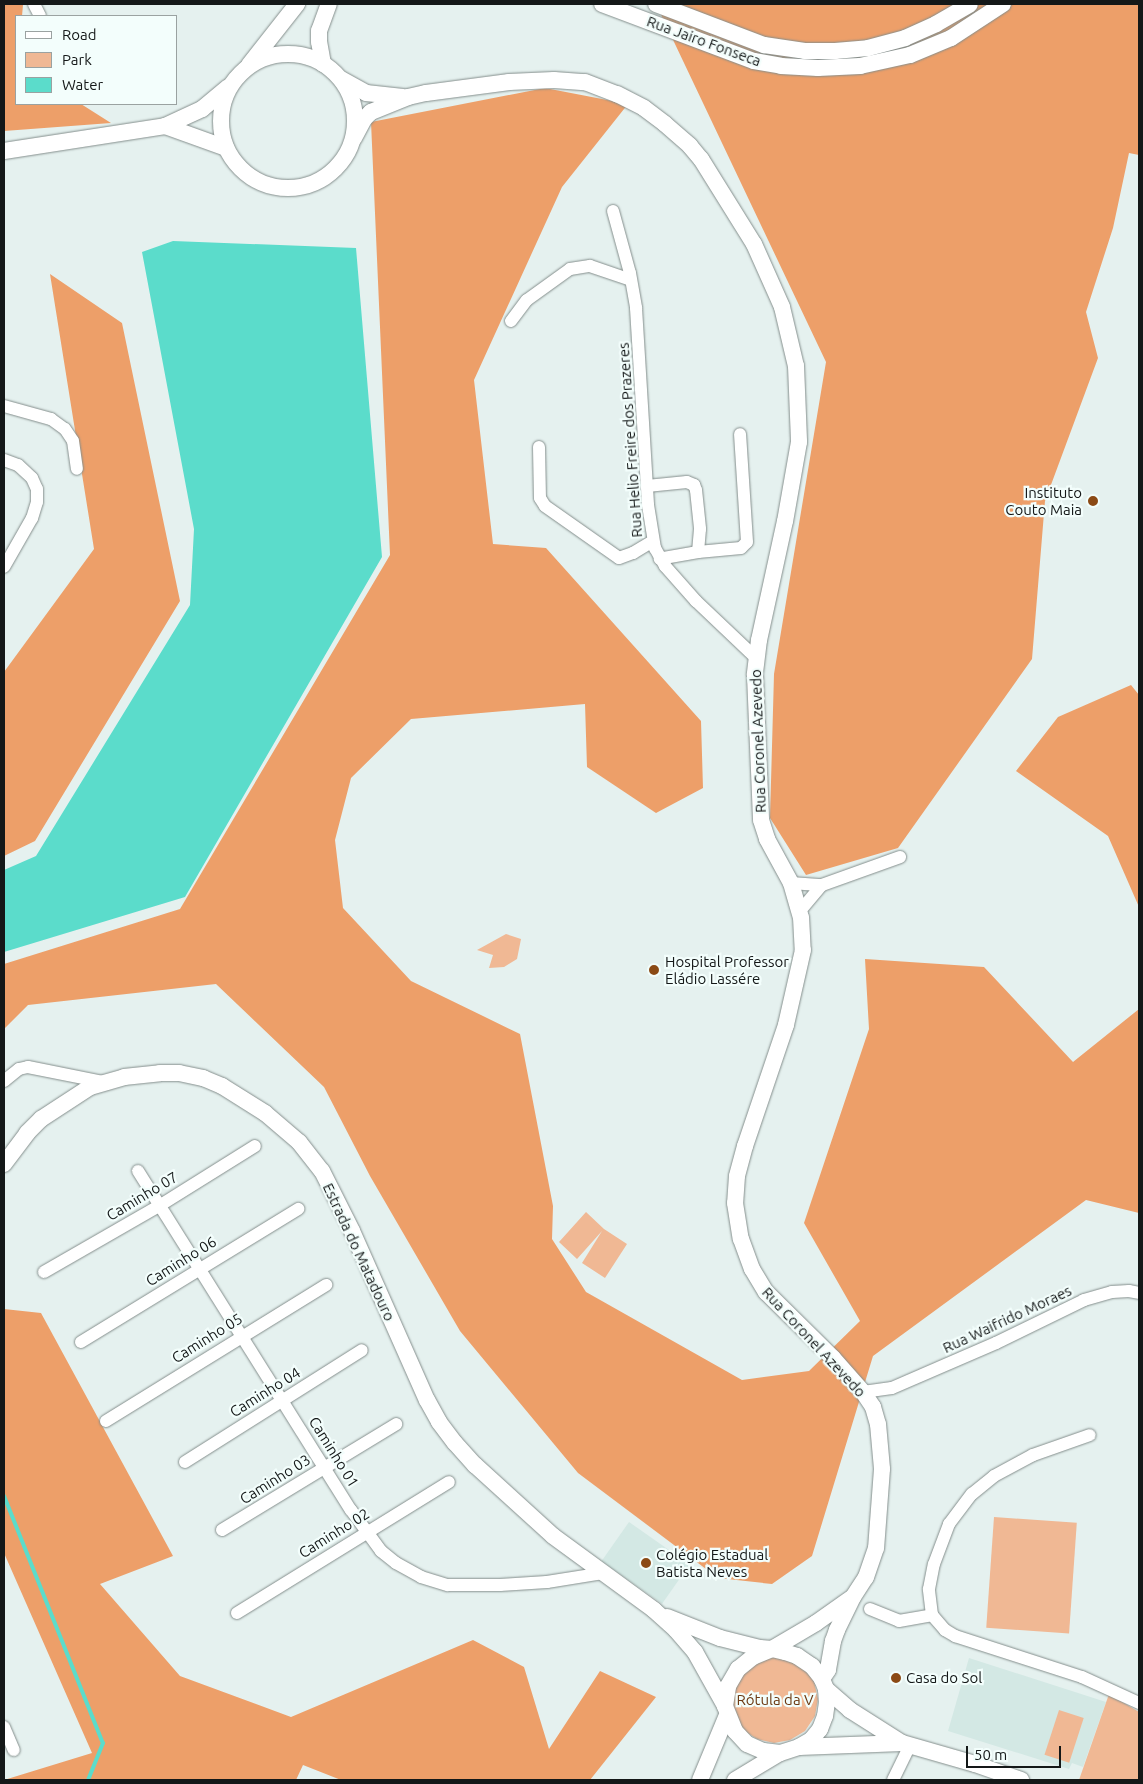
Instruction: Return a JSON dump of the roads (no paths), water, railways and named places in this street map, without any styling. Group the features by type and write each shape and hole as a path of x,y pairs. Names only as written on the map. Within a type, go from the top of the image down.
{"main road":[{"path":"4,150 165,126 202,109 247,67 297,4"},
{"path":"324,64 318,42 319,31 329,4"},
{"name":"Rua Jairo Fonseca","path":"602,4 754,61 794,68 860,66 910,55 951,38 1003,4"},
{"name":"Rua Jairo Fonseca","path":"656,4 764,46 805,51 835,51 868,48 905,38 936,24 970,4"},
{"path":"247,67 265,58 285,54 305,56 324,64 341,79 366,93 408,97"},
{"path":"341,79 351,97 356,117 354,138"},
{"name":"Rua Coronel Azevedo","path":"408,97 509,82 554,80 585,82 634,101 690,146 722,191 754,244 776,292 793,352 798,382 797,456 756,658 761,820 767,839 791,883 800,911 803,934 801,965 786,1025 752,1122 737,1176 736,1220 752,1269 766,1292 833,1358 863,1392 873,1407 878,1424 882,1468 878,1528 870,1569 853,1597 832,1641 824,1684"},
{"path":"233,82 225,97 220,114 221,131 226,148 235,164 249,176 265,185 293,188 320,181 335,170 346,155 364,119 371,112 408,97"},
{"path":"165,126 226,148"},
{"name":"Estrada do Matadouro","path":"4,1164 41,1119 74,1096 104,1082 124,1077 179,1073 203,1078 222,1086 265,1113 299,1142 322,1171 352,1231 420,1385 439,1422 474,1465 553,1536 654,1610 695,1652 726,1711"},
{"name":"Rua Coronel Azevedo","path":"772,1649 816,1623 853,1597"},
{"name":"Estrada do Matadouro","path":"654,1610 720,1638 772,1649"},
{"path":"700,1780 726,1711 728,1686 738,1669 753,1657 772,1649 798,1656 812,1666 824,1684 850,1710 906,1744 1021,1780"},
{"path":"735,1780 780,1753 799,1747 811,1740 823,1722 827,1702 824,1684"},
{"path":"726,1711 734,1731 747,1744 763,1751 780,1753"},
{"path":"799,1747 906,1744"}],"street":[{"name":"Rua Helio Freire dos Prazeres","path":"613,211 631,280 637,319 647,486 653,541 660,559 696,601 756,658"},
{"path":"511,321 527,300 570,269 590,266 631,280"},
{"path":"4,406 51,419 65,429 73,441 77,469"},
{"path":"660,559 698,552 741,548 747,542 740,434"},
{"path":"539,447 540,498 545,506 619,558 633,553 653,541"},
{"path":"4,460 18,465 32,478 37,489 37,502 32,518 4,567"},
{"path":"647,486 687,482 694,485 700,529 698,552"},
{"path":"791,883 822,885 900,857"},
{"path":"800,911 822,885"},
{"path":"4,1081 19,1069 28,1067 104,1082"},
{"name":"Caminho 07","path":"44,1272 159,1206 255,1146"},
{"name":"Caminho 01","path":"138,1171 241,1336 381,1551 396,1563 421,1578 448,1584 500,1585 547,1582 604,1573"},
{"name":"Caminho 06","path":"81,1342 298,1209"},
{"name":"Caminho 05","path":"106,1421 326,1285"},
{"name":"Rua Waifrido Moraes","path":"863,1392 892,1388 996,1343 1084,1300 1112,1292 1129,1291 1139,1293"},
{"name":"Caminho 04","path":"185,1462 362,1350"},
{"name":"Rua Waifrido Moraes","path":"873,1407 892,1388"},
{"name":"Caminho 03","path":"222,1530 396,1424"},
{"path":"1090,1435 1033,1454 994,1476 972,1494 949,1524 934,1564 929,1589 932,1615 945,1630 955,1636 1082,1677 1139,1703"},
{"name":"Caminho 02","path":"237,1613 449,1482"},
{"path":"870,1609 899,1621 932,1615"},
{"path":"4,1727 14,1750"},
{"path":"893,1780 906,1744"}],"water":[{"path":"173,241 356,248 382,557 185,897 4,952 4,870 36,856 190,605 194,529 142,252"}],"waterway":[{"path":"4,1496 103,1743 88,1780"}],"place":[{"name":"Instituto Couto Maia","path":"1093,501"},
{"name":"Hospital Professor Eládio Lassére","path":"654,970"},
{"name":"Colégio Estadual Batista Neves","path":"646,1563"},
{"name":"Casa do Sol","path":"896,1678"}],"park label":[{"name":"Rótula da V","path":"775,1700"}]}
